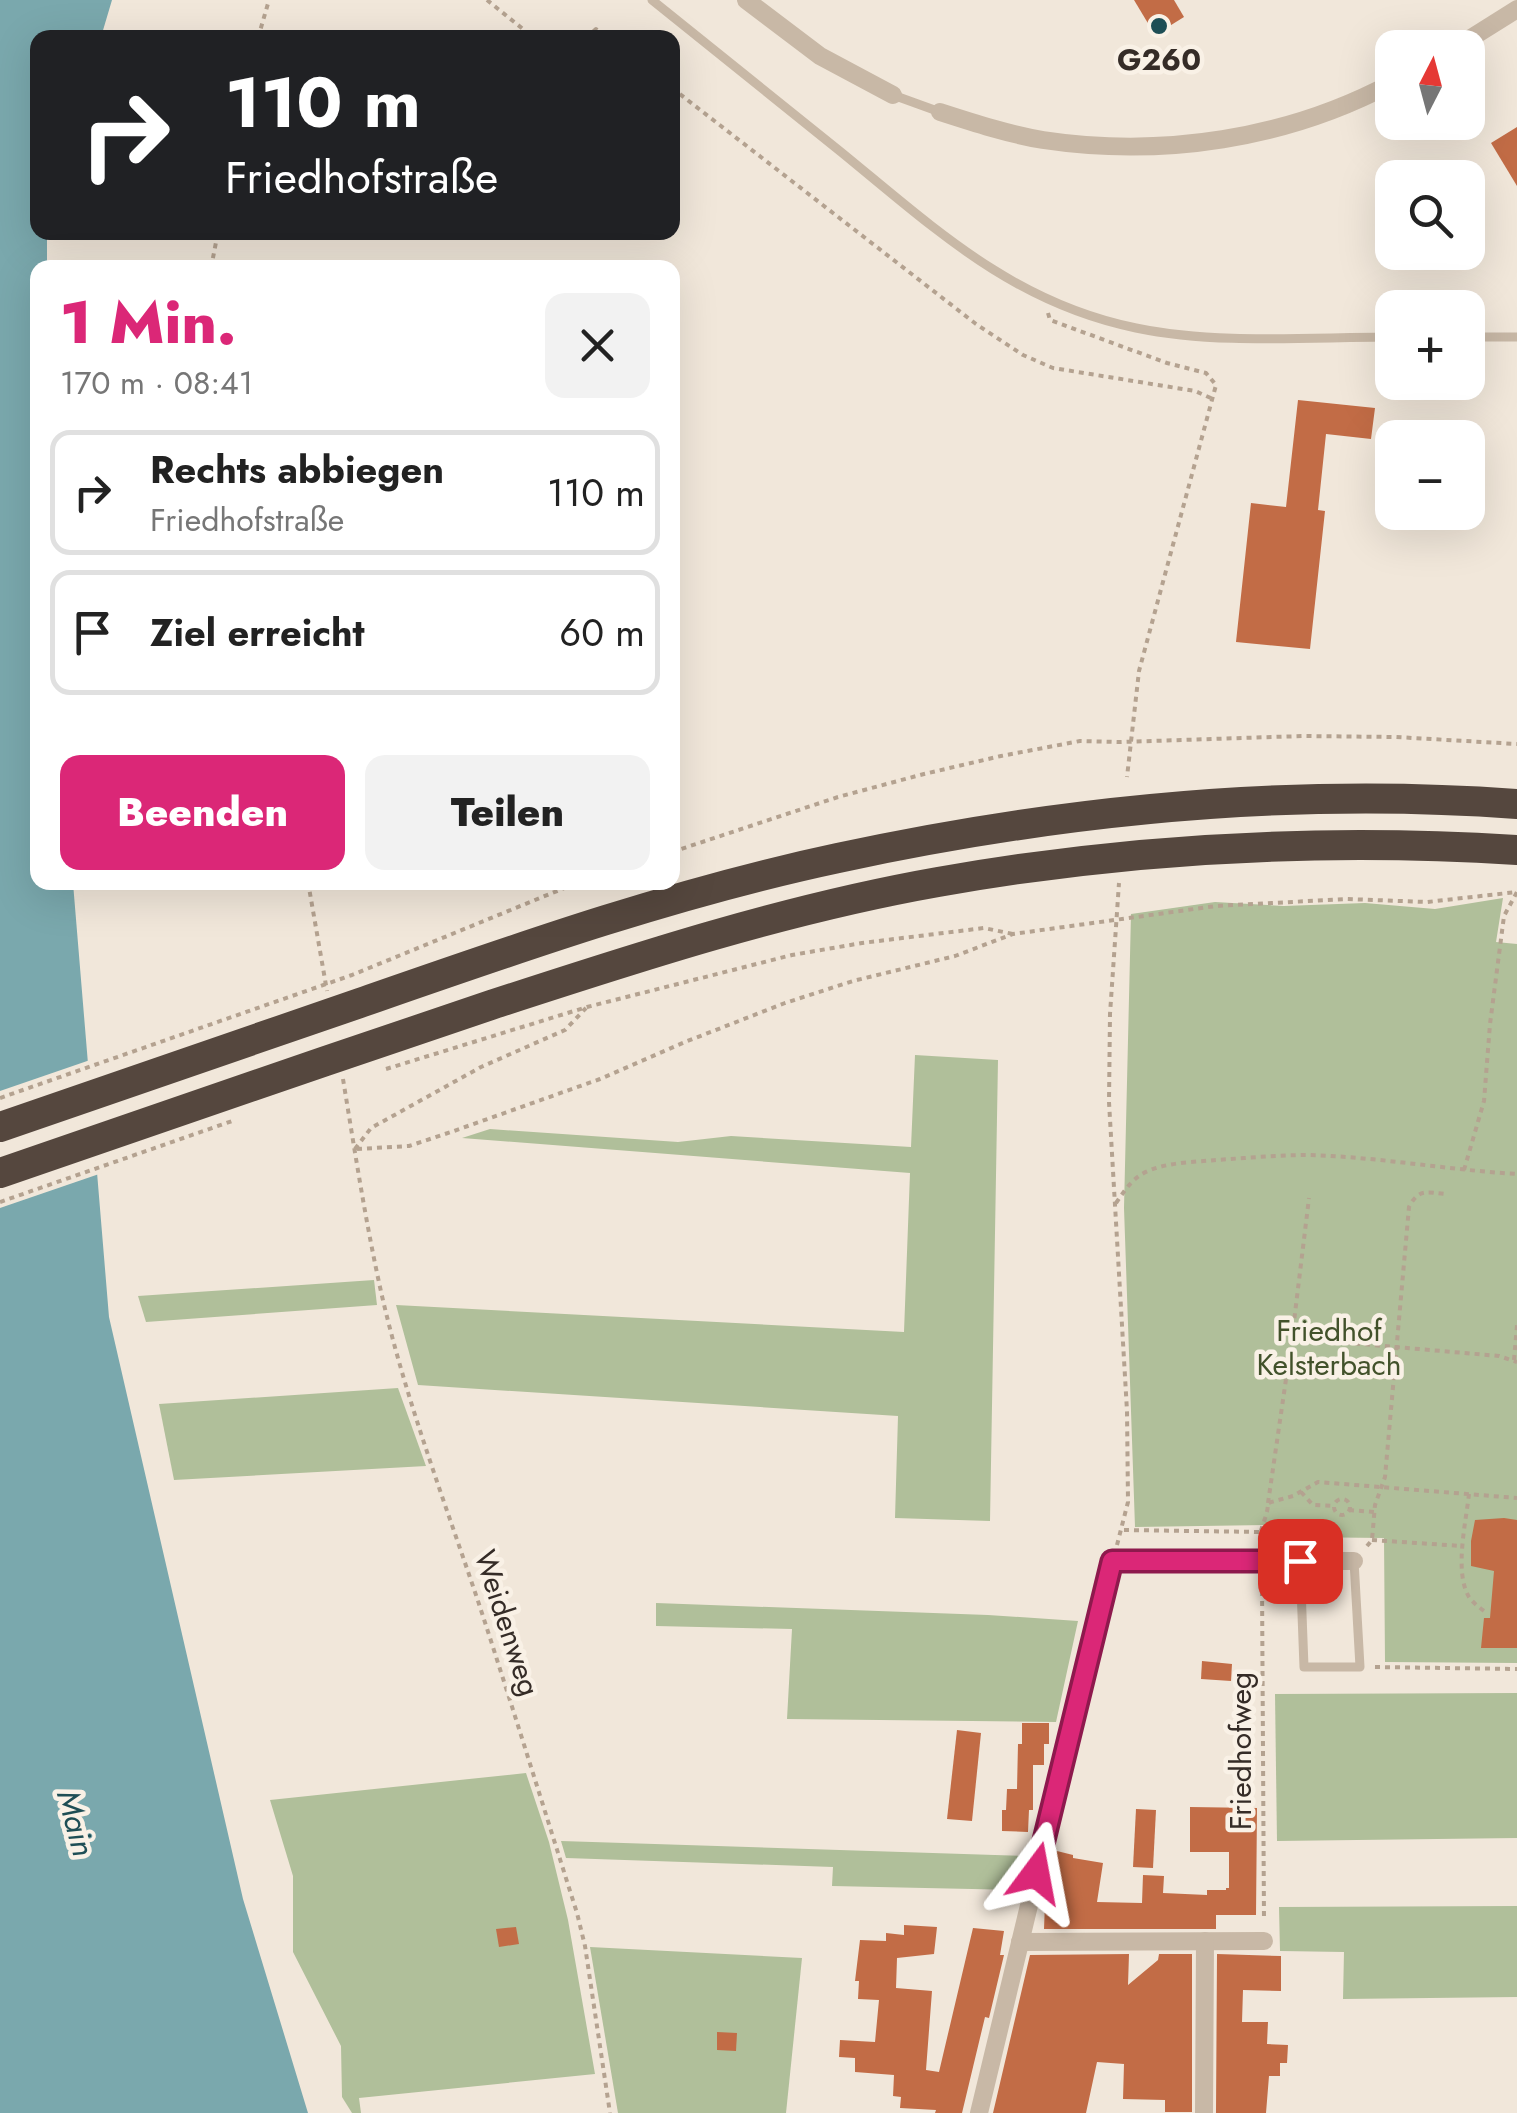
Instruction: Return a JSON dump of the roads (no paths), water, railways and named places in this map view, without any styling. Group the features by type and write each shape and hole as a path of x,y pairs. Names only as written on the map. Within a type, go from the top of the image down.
{"highway":[{"path":"0,1127 354,989 837,858 1083,814 1194,804 1395,799 1517,804"},
{"path":"0,1173 364,1047 723,932 936,882 1073,862 1198,850 1374,845 1517,850"}],"street":[{"path":"746,0 820,56 894,95"},
{"path":"1484,30 1517,9"},
{"path":"940,112 1044,140 1118,146 1185,144 1280,128 1375,90"},
{"path":"979,2113 1112,1561 1354,1561"},
{"path":"1204,2113 1205,1941"},
{"path":"1020,1942 1264,1941"}],"lane":[{"path":"652,0 956,246 1045,299 1102,320 1169,334 1233,338 1375,337"},
{"path":"894,95 940,112"},
{"path":"1485,337 1517,337"},
{"path":"1300,1561 1304,1667 1360,1666 1354,1561"}],"water":[{"name":"Main","path":"0,0 112,0 103,30 30,30 30,240 47,240 47,260 30,260 30,890 74,890 109,1317 243,1899 308,2113 0,2113"}],"place":[{"name":"G260","path":"1159,26"}],"park label":[{"name":"Friedhof Kelsterbach","path":"1329,1348"}]}
